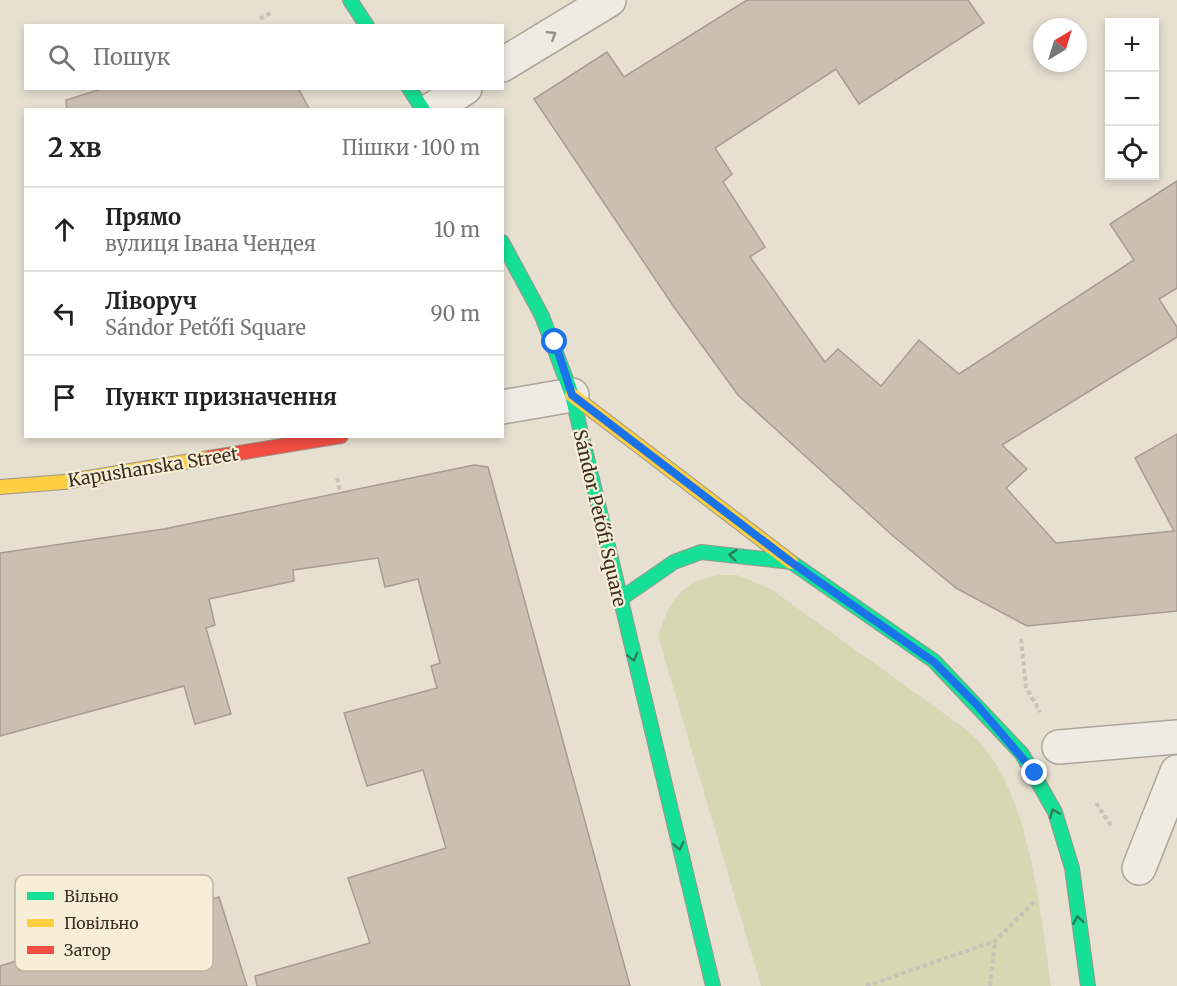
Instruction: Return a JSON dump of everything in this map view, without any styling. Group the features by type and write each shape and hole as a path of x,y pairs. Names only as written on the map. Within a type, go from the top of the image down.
{"main road":[{"path":"350,0 366,24"},
{"path":"410,90 422,108"},
{"path":"504,245 533,293 555,342 572,395"},
{"name":"Sándor Petőfi Square","path":"572,395 791,562 934,662 978,706 1028,764 1055,812 1072,868 1088,986"},
{"name":"Sándor Petőfi Square","path":"572,395 619,600 713,986"},
{"name":"Kapushanska Street","path":"0,487 64,482 329,438"},
{"path":"619,600 674,562 701,552 791,562"}],"street":[{"path":"504,64 609,0"},
{"path":"434,108 462,90"},
{"path":"504,407 572,395"},
{"path":"1059,747 1177,737"},
{"path":"1139,868 1177,772"}],"path":[{"path":"260,19 272,12"},
{"path":"337,478 340,491"},
{"path":"1022,639 1026,687 1059,747 1139,868"},
{"path":"866,986 995,941 1038,898"},
{"path":"990,986 995,941"}],"green space":[{"path":"719,575 737,575 771,589 964,728 985,748 1002,775 1024,832 1038,896 1051,986 761,986 658,636 667,613 678,595 695,583"}],"building":[{"path":"747,0 968,0 984,23 859,104 836,69 715,148 732,174 723,182 765,247 750,257 825,362 838,349 881,386 919,340 959,374 1134,260 1110,224 1177,181 1177,288 1159,299 1177,327 1177,337 1002,445 1027,469 1006,488 1056,543 1174,531 1135,458 1177,434 1177,611 1027,626 956,588 892,535 738,395 674,307 534,99 607,52 624,77"},
{"path":"98,90 299,90 309,108 67,108 66,100"},
{"path":"474,465 488,467 630,986 257,986 255,976 370,943 348,878 446,848 423,770 367,786 344,713 437,688 431,666 440,663 418,579 385,587 378,558 293,570 294,581 209,599 215,625 206,628 231,714 195,724 184,686 0,736 0,553 164,529"},
{"path":"219,897 247,986 0,986 0,966 15,961 15,971 213,971 213,899"}],"traffic: fast":[{"path":"350,0 366,24"},
{"path":"410,90 422,108"},
{"path":"504,246 542,316 572,395 713,986"},
{"path":"619,600 674,562 701,552 791,562"},
{"path":"791,562 934,661 1022,754 1055,812 1072,868 1088,986"}],"traffic: slow":[{"path":"572,395 791,562"},
{"path":"0,487 64,482 209,458"}],"traffic: jam":[{"path":"209,458 329,438"}],"route":[{"path":"555,342 572,395 791,562 934,662 1022,754 1035,773"}]}
